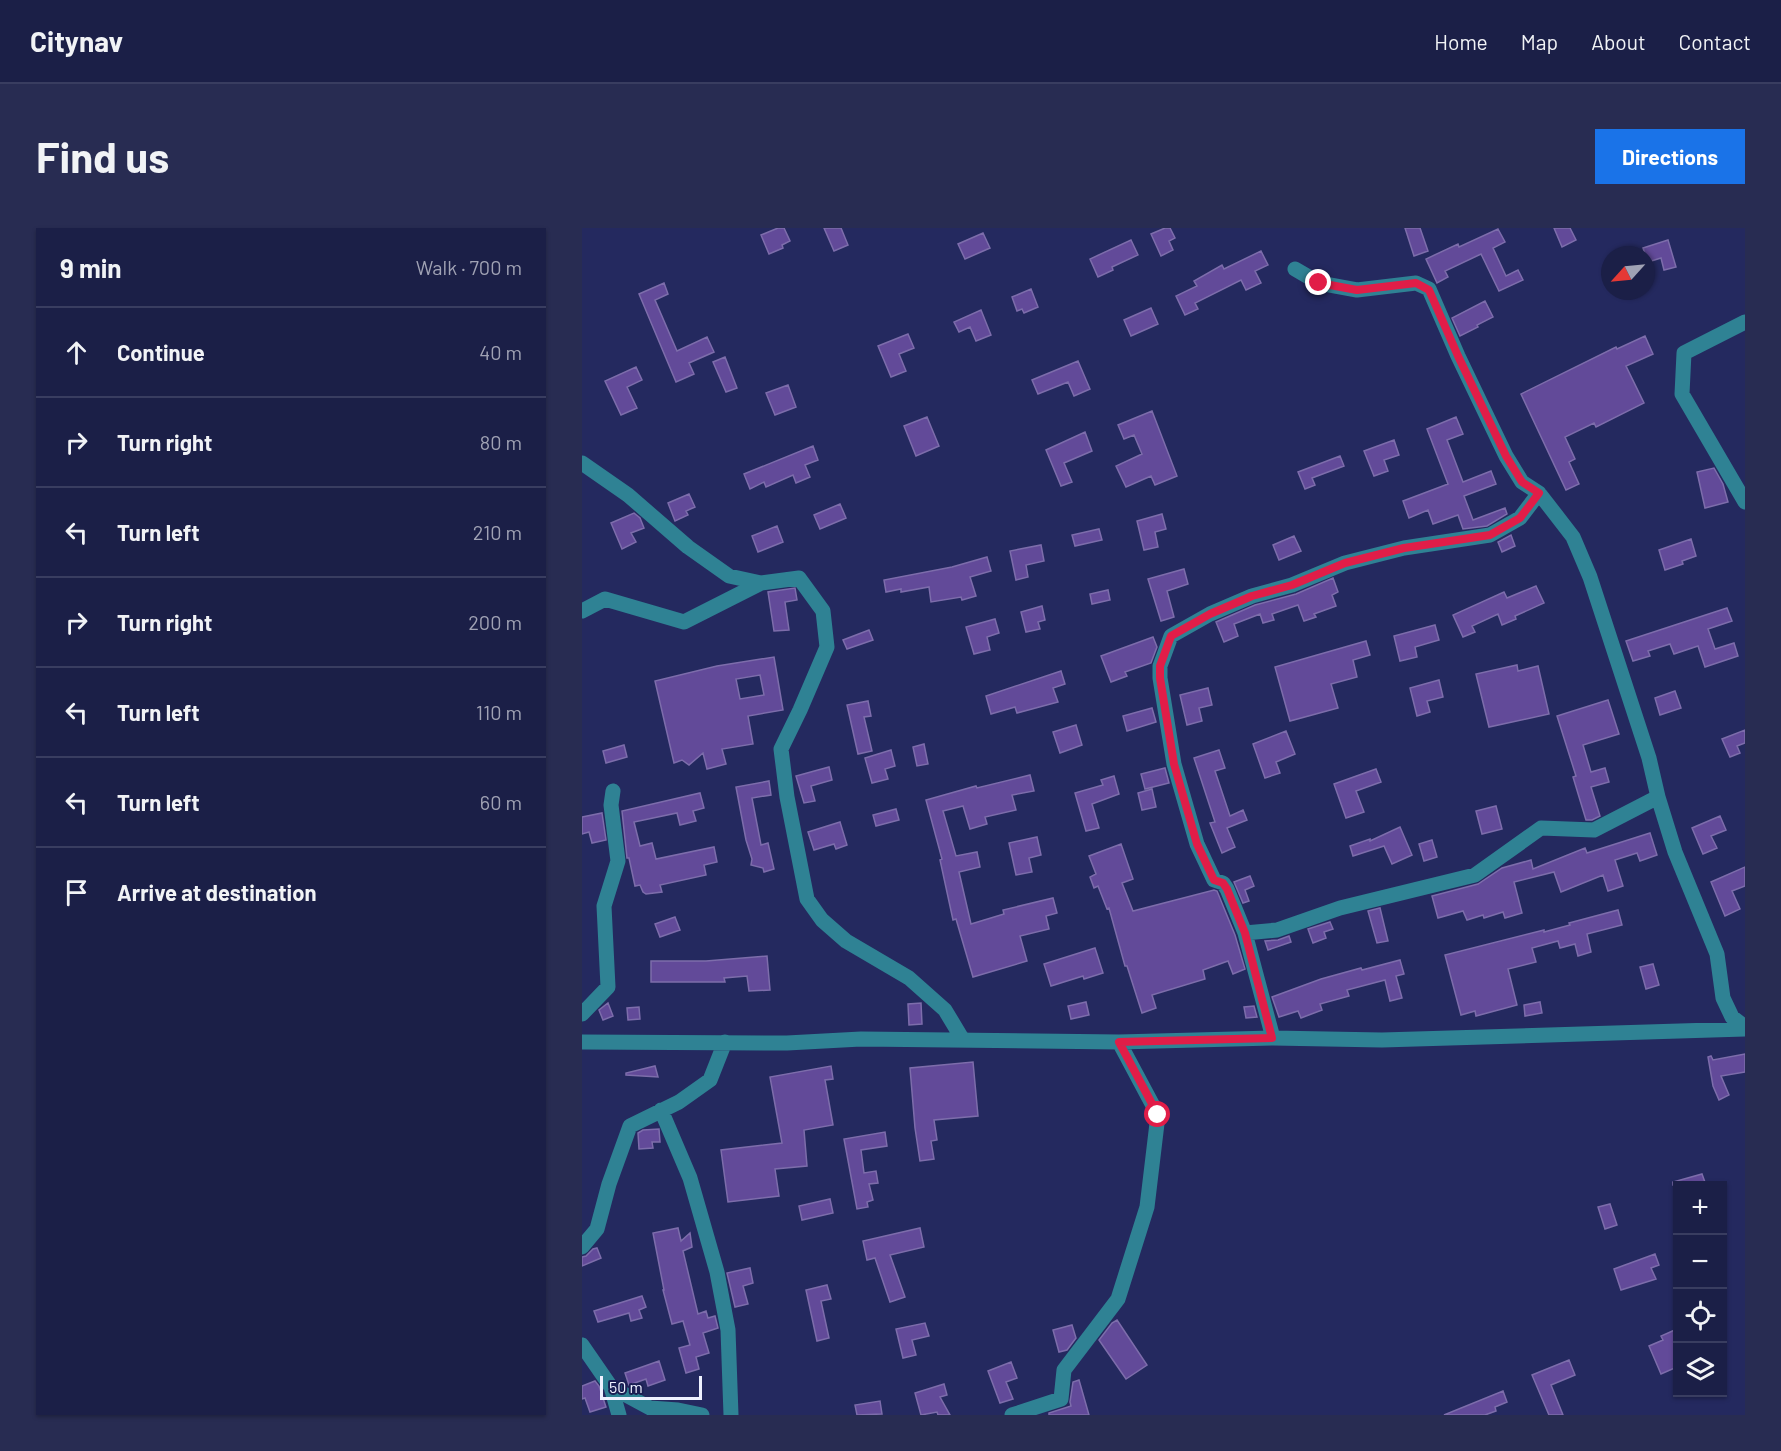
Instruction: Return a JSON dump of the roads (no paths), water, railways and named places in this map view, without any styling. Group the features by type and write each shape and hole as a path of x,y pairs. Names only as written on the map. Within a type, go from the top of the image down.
{"street":[{"path":"1295,269 1319,283 1357,290 1416,283 1429,290 1506,456 1522,482 1539,493 1573,537 1590,577 1649,758 1675,852 1717,954 1723,998 1732,1017 1745,1028"},
{"path":"1745,322 1684,353 1682,394 1745,502"},
{"path":"582,464 628,495 688,547 729,576 761,583"},
{"path":"1272,1038 1245,933 1227,889 1223,883 1214,880 1197,844 1174,764 1160,678 1160,666 1171,636 1221,609 1252,596 1292,585 1345,563 1404,548 1490,535 1520,518 1539,493"},
{"path":"582,611 605,599 684,622 761,583 799,578 823,611 827,646 781,749 789,807 807,899 822,920 846,941 909,978 945,1010 963,1040"},
{"path":"582,1014 608,987 604,906 618,861 611,805 613,791"},
{"path":"1245,933 1277,930 1340,908 1475,874 1541,828 1594,830 1658,797"},
{"path":"582,1042 787,1043 861,1039 1119,1042 1272,1038 1382,1040 1745,1028"},
{"path":"582,1247 597,1229 609,1184 630,1126 679,1102 710,1080 725,1042"},
{"path":"1012,1415 1061,1399 1064,1370 1118,1299 1147,1207 1158,1115 1119,1042"},
{"path":"661,1110 690,1178 717,1272 728,1330 731,1415"},
{"path":"582,1345 611,1387 619,1415"},
{"path":"611,1387 650,1408 702,1415"}]}
